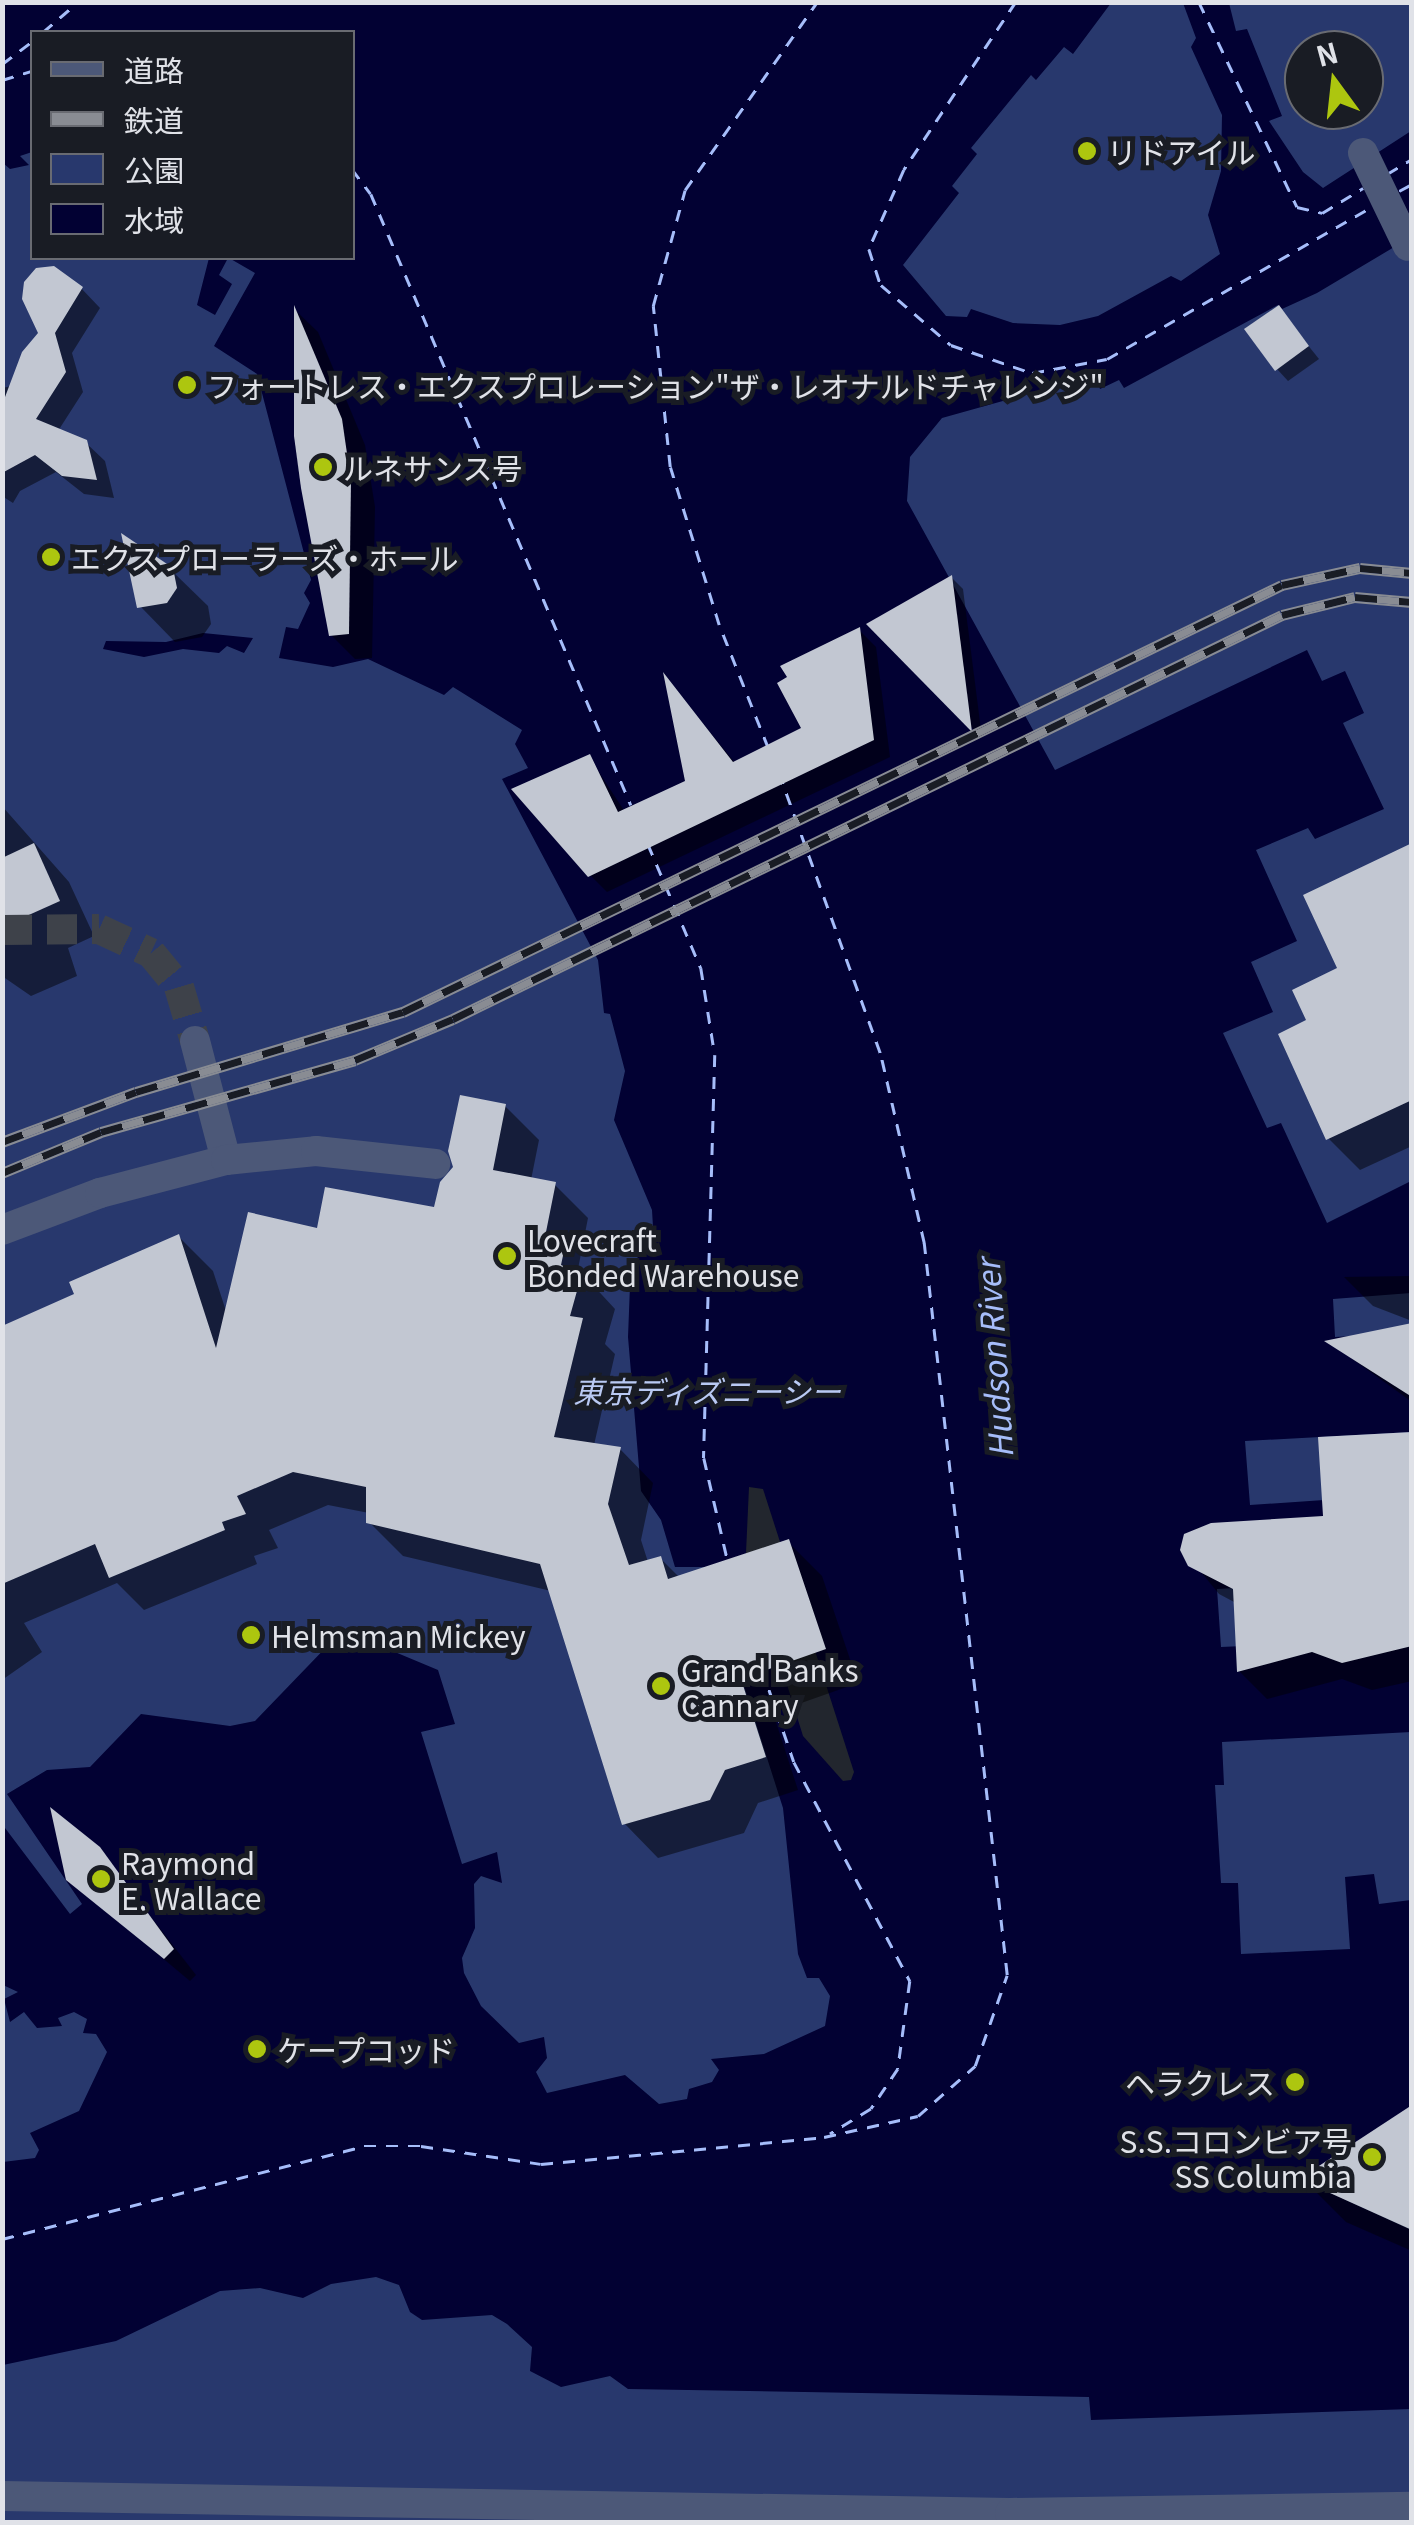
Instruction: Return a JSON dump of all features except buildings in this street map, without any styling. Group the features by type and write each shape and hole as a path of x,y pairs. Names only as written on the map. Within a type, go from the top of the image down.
{"street":[{"path":"1362,153 1408,246"},
{"path":"194,1041 226,1160"},
{"path":"2,1230 100,1193 226,1160 316,1151 434,1164"},
{"path":"2,2496 1010,2513 1412,2507"}],"green space":[{"name":"東京ディズニーシー","path":"3,3 1411,3 1411,2522 3,2522"}],"water":[{"name":"Hudson River","path":"3,3 1111,3 1073,54 1064,47 1036,80 1031,75 971,148 977,154 952,186 959,193 903,265 946,316 967,317 971,309 1013,323 1060,325 1098,316 1171,276 1181,281 1220,254 1208,215 1221,171 1222,115 1191,47 1196,38 1183,3 1229,3 1236,31 1247,29 1282,116 1269,121 1303,172 1323,188 1411,131 1411,237 1317,293 1282,309 1278,305 1124,388 1119,380 1100,389 1095,375 942,418 910,457 907,501 1055,770 1307,650 1322,681 1345,671 1364,713 1343,723 1384,809 1315,839 1308,828 1256,850 1297,941 1251,962 1273,1012 1223,1033 1267,1128 1281,1123 1327,1223 1411,1181 1411,1293 1333,1299 1335,1337 1411,1333 1411,1432 1245,1441 1250,1505 1411,1494 1411,1578 1217,1589 1221,1647 1411,1639 1411,1732 1222,1742 1224,1785 1215,1785 1221,1883 1238,1883 1241,1954 1350,1949 1345,1877 1374,1874 1379,1904 1411,1900 1411,2113 1300,2179 1411,2230 1411,2409 1091,2420 1089,2397 628,2389 610,2376 561,2387 530,2371 532,2347 492,2315 422,2320 410,2312 399,2285 376,2277 331,2284 303,2298 260,2288 220,2291 116,2341 3,2365 3,2162 35,2158 39,2150 30,2133 79,2111 107,2052 96,2034 83,2033 87,2019 74,2012 58,2018 62,2026 37,2028 24,2012 10,2022 4,1999 18,1992 3,1985 2,1824 70,1914 82,1904 7,1794 47,1770 90,1767 141,1714 230,1726 255,1721 334,1639 359,1637 438,1670 455,1724 421,1732 462,1864 497,1852 502,1883 481,1876 474,1884 475,1928 462,1958 464,1973 481,2006 519,2043 544,2037 547,2058 536,2072 547,2093 625,2075 659,2104 687,2099 689,2089 712,2082 719,2070 711,2059 764,2054 825,2026 830,1996 819,1978 807,1978 798,1954 783,1808 706,1567 675,1567 661,1520 641,1491 628,1337 631,1260 637,1262 639,1246 654,1244 652,1210 614,1120 625,1071 610,1014 604,1013 598,960 502,779 528,768 515,744 522,730 453,687 444,695 368,659 333,667 279,658 286,627 298,629 310,603 304,593 311,580 257,374 214,346 255,273 232,260 355,260 355,30 30,30 30,153 20,156 29,165 10,169 3,163"},
{"path":"208,260 227,260 219,275 232,284 215,315 197,305"},
{"path":"203,633 253,638 244,653 227,646 219,653 183,649 144,657 103,649 106,641 166,642"}],"pier":[{"path":"749,1487 763,1489 854,1772 851,1780 843,1781 803,1736 746,1553"}],"ferry route":[{"path":"45,30 78,2"},
{"path":"768,748 719,625 670,467 653,306 685,190 817,2"},
{"path":"1016,2 904,170 869,249 881,285 951,345 1032,373 1107,359 1375,205"},
{"path":"1199,2 1297,207 1322,213 1363,188"},
{"path":"2,64 30,43"},
{"path":"2,80 30,72"},
{"path":"1387,174 1412,159"},
{"path":"355,173 371,194 631,805"},
{"path":"1399,191 1412,184"},
{"path":"2,2239 364,2146 421,2146 541,2164 824,2137 918,2116 975,2066 1007,1975 924,1243 880,1053 782,783"},
{"path":"648,844 701,968 715,1055 704,1458 728,1562"},
{"path":"762,1669 794,1762 910,1981 898,2069 871,2109 830,2134"}],"tunnel":[{"path":"2,930 99,929 151,953 179,987 195,1041"}],"railway":[{"path":"2,1142 136,1092 403,1012 1282,585 1360,568 1412,573"},
{"path":"2,1173 101,1132 355,1060 453,1019 1282,615 1355,597 1412,602"}],"place":[{"name":"リドアイル","path":"1087,151"},
{"name":"フォートレス・エクスプロレーション\"ザ・レオナルドチャレンジ\"","path":"187,385"},
{"name":"ルネサンス号","path":"323,467"},
{"name":"エクスプローラーズ・ホール","path":"51,557"},
{"name":"Lovecraft Bonded Warehouse","path":"507,1256"},
{"name":"Helmsman Mickey","path":"251,1635"},
{"name":"Grand Banks Cannary","path":"661,1686"},
{"name":"Raymond E. Wallace","path":"101,1879"},
{"name":"ケープコッド","path":"257,2049"},
{"name":"ヘラクレス","path":"1295,2082"},
{"name":"S.S.コロンビア号 SS Columbia","path":"1372,2157"}]}
